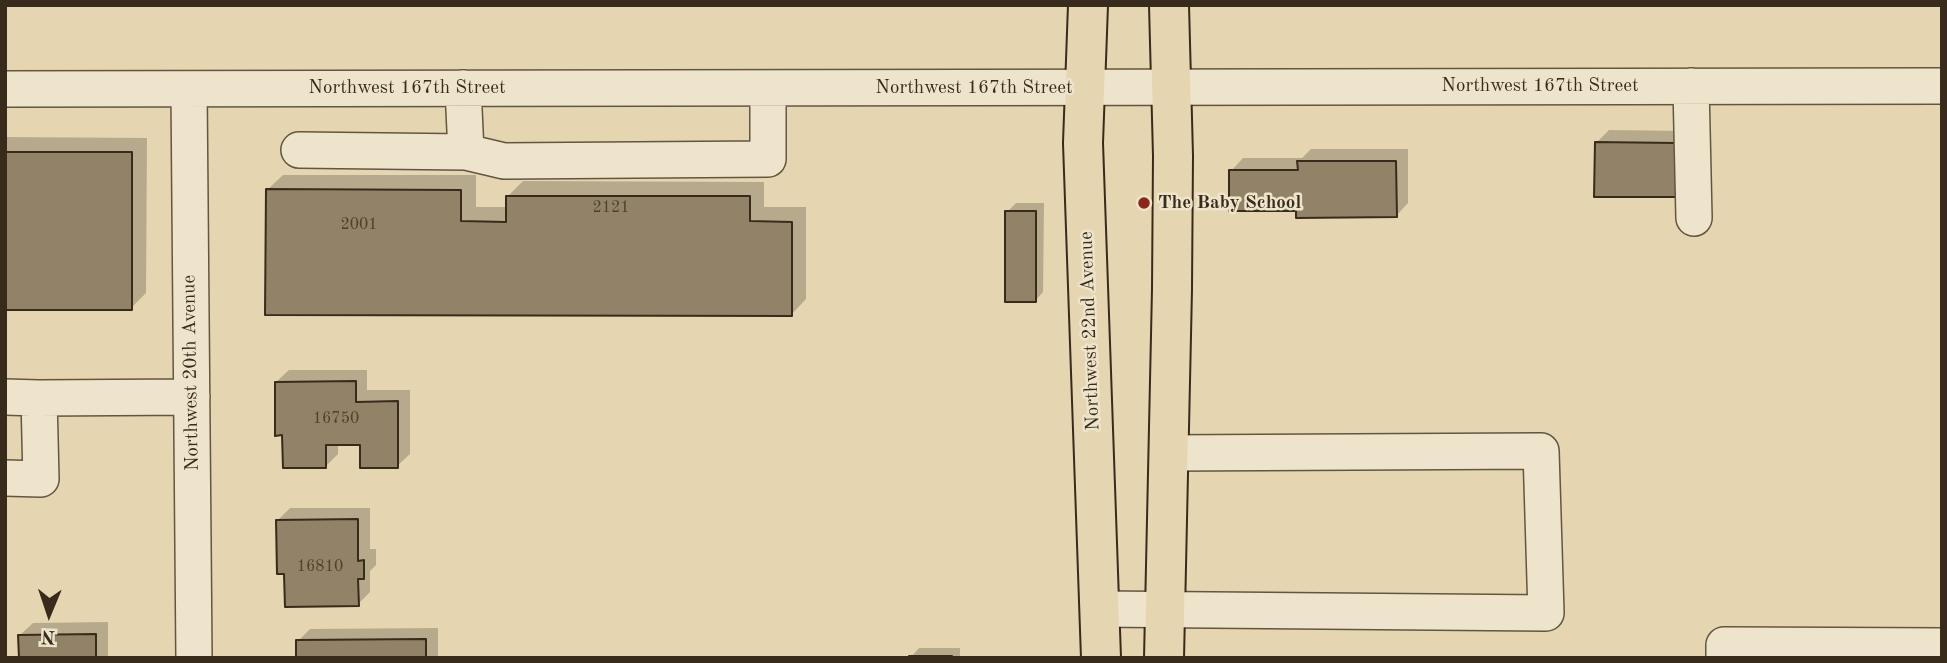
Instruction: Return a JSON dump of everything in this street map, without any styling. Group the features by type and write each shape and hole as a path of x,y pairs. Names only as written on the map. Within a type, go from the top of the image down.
{"main road":[{"name":"Northwest 22nd Avenue","path":"1088,5 1083,143 1101,658"},
{"path":"1164,658 1173,223 1169,5"}],"street":[{"path":"1691,86 1694,218"},
{"name":"Northwest 167th Street","path":"5,89 1942,86"},
{"path":"463,88 466,152"},
{"path":"299,150 466,152 504,161 768,159 768,88"},
{"name":"Northwest 20th Avenue","path":"189,89 194,658"},
{"path":"5,478 41,479 22,397 192,397"},
{"path":"1100,609 1546,613 1541,451 1168,453"},
{"path":"1724,658 1724,645 1942,646"}],"building":[{"path":"1595,142 1677,143 1677,197 1594,197"},
{"path":"5,152 132,152 132,310 5,310"},
{"path":"1297,161 1396,161 1397,217 1296,218 1296,211 1229,211 1229,170 1298,170"},
{"path":"266,189 461,190 461,221 506,222 506,196 750,196 750,221 792,222 792,316 265,315"},
{"path":"1005,211 1036,211 1036,302 1005,302"},
{"path":"356,381 356,402 398,401 398,468 360,468 360,445 326,445 326,468 283,468 282,435 275,436 275,382"},
{"path":"358,519 358,561 364,560 364,579 358,579 359,606 285,607 284,574 277,574 276,520"},
{"path":"96,634 96,658 19,658 18,635"},
{"path":"426,639 426,658 296,658 296,640"},
{"path":"952,656 952,658 909,658"}],"place":[{"name":"The Baby School","path":"1144,203"}]}
